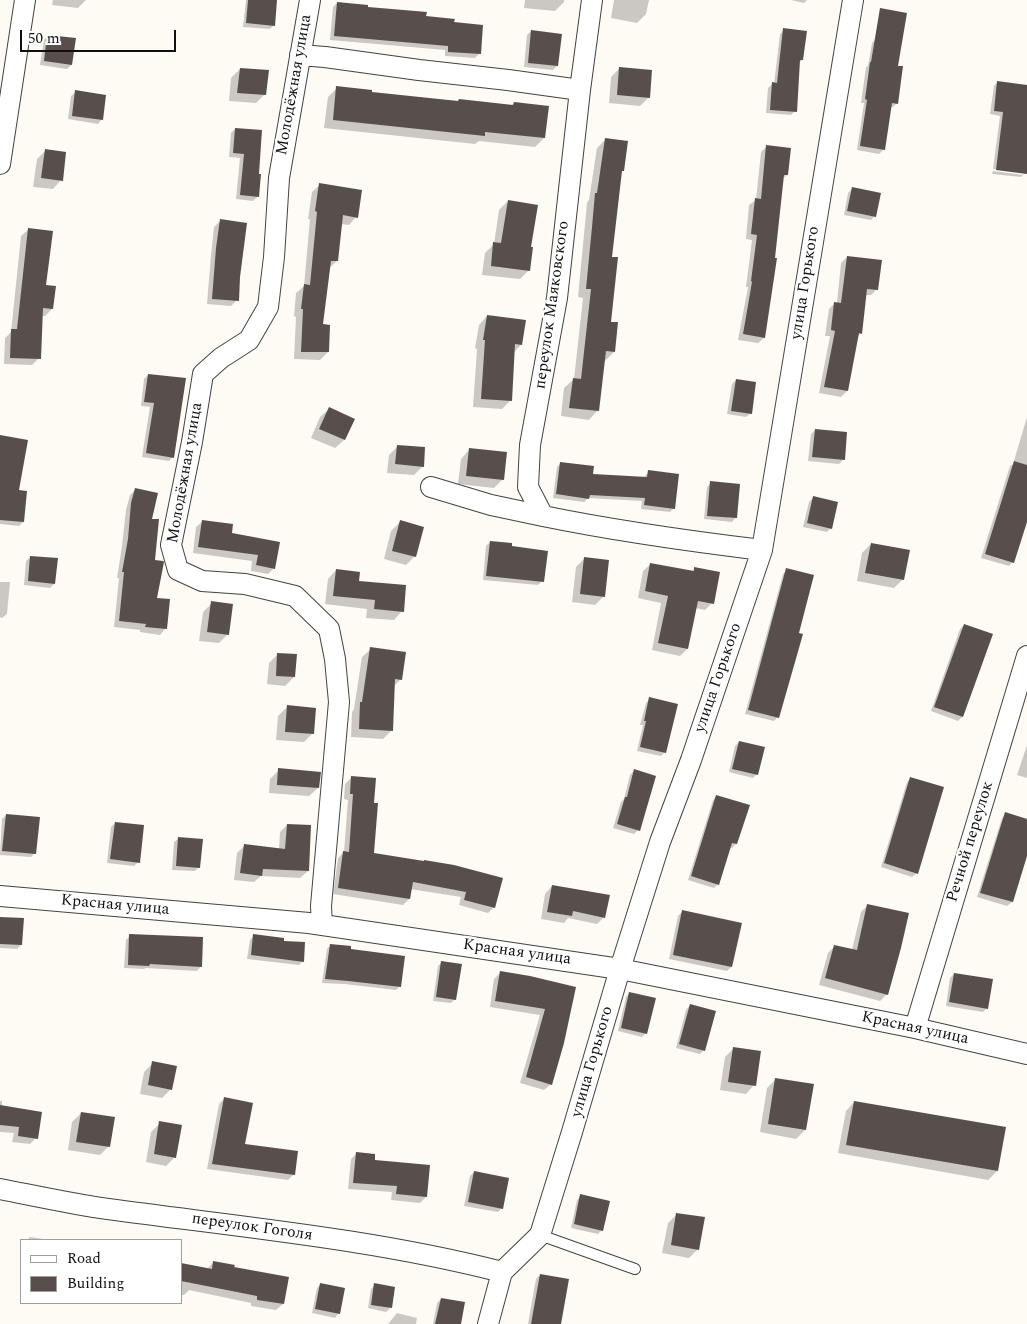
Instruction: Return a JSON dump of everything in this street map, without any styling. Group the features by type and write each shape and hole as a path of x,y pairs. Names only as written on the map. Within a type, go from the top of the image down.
{"street":[{"path":"0,164 7,80 25,0"},
{"name":"Молодёжная улица","path":"310,0 279,178 274,257 268,308 250,340 221,358 203,374 192,442 171,545 178,570 202,581 245,584 295,596 329,629 335,659 338,702 321,906 322,925"},
{"name":"переулок Маяковского","path":"543,516 528,487 530,445 557,298 592,0"},
{"name":"улица Горького","path":"502,1272 540,1235 660,842 691,760 762,550 853,0"},
{"path":"300,55 580,90"},
{"path":"431,487 491,505 590,526 762,550"},
{"name":"Речной переулок","path":"915,1028 1027,656"},
{"name":"Красная улица","path":"0,896 322,925 620,969 915,1028 1027,1054"},
{"name":"переулок Гоголя","path":"0,1189 106,1209 375,1245 458,1260 502,1272"},
{"path":"488,1324 502,1272"}],"lane":[{"path":"540,1235 635,1269"}],"building":[{"path":"248,0 277,0 275,26 246,23"},
{"path":"337,2 368,5 368,7 427,12 426,16 455,19 454,22 483,25 481,54 448,52 448,46 334,36"},
{"path":"880,8 907,13 898,66 903,66 898,104 892,103 885,150 860,146 867,100 865,99 870,62"},
{"path":"783,28 807,31 803,60 800,60 797,112 770,110 772,82 777,83"},
{"path":"531,30 562,34 558,66 528,63"},
{"path":"47,35 76,38 72,65 44,61"},
{"path":"619,67 652,70 650,98 617,95"},
{"path":"240,68 269,70 266,95 237,93"},
{"path":"997,81 1027,85 1027,174 996,170 1003,112 994,111"},
{"path":"336,86 372,90 372,92 458,101 459,99 513,105 514,102 549,106 545,138 485,132 485,136 333,120"},
{"path":"75,90 106,95 103,120 72,116"},
{"path":"235,128 262,130 259,197 240,195 244,154 233,153"},
{"path":"605,138 628,141 624,171 622,171 612,257 618,257 611,322 618,322 615,352 606,351 599,411 569,408 573,378 581,379 591,289 586,289 595,193 597,193"},
{"path":"766,145 791,148 788,175 784,175 775,258 777,258 765,338 743,334 752,282 757,235 751,234 755,198 761,199"},
{"path":"45,149 66,152 63,181 41,178"},
{"path":"319,183 362,190 358,218 343,215 338,261 331,261 323,324 330,325 329,352 301,352 303,309 301,309 304,284 310,285 317,212 315,211"},
{"path":"852,187 881,193 876,217 847,211"},
{"path":"508,200 538,205 531,247 533,247 530,271 491,266 493,242 501,243"},
{"path":"220,219 247,223 239,301 212,299"},
{"path":"28,228 53,231 46,285 56,286 53,309 43,308 41,359 10,358 11,329 17,329"},
{"path":"847,256 882,260 878,290 867,289 862,334 859,333 848,391 824,387 835,331 831,330 834,302 841,303"},
{"path":"487,315 526,320 522,345 515,344 512,401 481,399 485,340 483,340"},
{"path":"148,374 186,378 174,458 146,453 154,403 144,402"},
{"path":"736,379 756,382 752,414 731,411"},
{"path":"329,407 355,419 345,440 319,429"},
{"path":"815,429 847,432 845,460 812,457"},
{"path":"0,435 28,440 19,490 27,491 24,522 0,520"},
{"path":"397,445 425,447 424,467 395,464"},
{"path":"469,448 507,452 504,480 466,476"},
{"path":"1014,461 1027,465 1027,522 1014,563 985,554"},
{"path":"560,462 594,466 593,474 647,477 648,470 679,474 675,509 644,505 645,498 590,495 589,499 556,494"},
{"path":"710,481 740,484 737,518 707,516"},
{"path":"135,488 158,493 152,519 159,519 155,560 164,562 157,598 170,599 167,629 145,627 146,624 119,621 124,572 122,572 128,539 131,503"},
{"path":"813,496 838,502 832,529 807,523"},
{"path":"202,520 233,524 232,533 280,542 275,569 256,565 258,555 198,547"},
{"path":"400,520 424,527 416,557 392,551"},
{"path":"490,541 512,543 512,546 548,551 544,582 486,576"},
{"path":"871,543 910,550 904,580 865,573"},
{"path":"30,556 58,558 55,584 28,581"},
{"path":"584,557 609,560 605,597 580,594"},
{"path":"650,563 694,571 694,567 720,572 714,604 698,601 688,649 658,643 668,596 645,591"},
{"path":"786,568 814,575 799,633 803,634 779,718 748,710"},
{"path":"336,569 360,572 359,581 406,585 404,612 374,609 375,600 333,596"},
{"path":"211,601 233,604 229,635 207,632"},
{"path":"964,624 993,634 963,717 934,707"},
{"path":"370,647 406,652 402,680 395,679 393,731 359,729 360,702 362,702"},
{"path":"277,653 297,654 295,677 276,676"},
{"path":"649,697 678,704 666,753 640,747"},
{"path":"287,705 316,708 314,734 285,732"},
{"path":"739,741 765,747 758,775 732,769"},
{"path":"278,768 321,772 319,788 277,785"},
{"path":"634,769 656,776 640,831 617,824 625,797 627,797"},
{"path":"351,776 376,778 374,803 378,803 374,853 454,865 503,878 495,908 464,900 466,892 413,882 410,899 338,888 343,851 349,852 353,794 350,794"},
{"path":"910,777 944,787 918,874 884,863"},
{"path":"716,795 750,805 737,844 732,843 719,885 691,876"},
{"path":"1005,812 1027,819 1027,856 1013,902 980,893"},
{"path":"6,814 40,817 36,854 2,851"},
{"path":"115,822 144,825 140,863 110,859"},
{"path":"287,824 311,825 309,871 263,869 262,876 240,873 244,844 285,849"},
{"path":"178,837 203,839 200,868 176,866"},
{"path":"552,885 610,895 605,918 573,911 572,916 547,912"},
{"path":"867,904 909,913 888,995 825,978 834,945 857,950"},
{"path":"682,910 742,923 732,967 673,955"},
{"path":"0,917 24,918 22,945 0,944"},
{"path":"129,934 203,937 202,967 150,964 149,966 128,965"},
{"path":"253,934 284,938 284,941 305,942 304,962 251,955"},
{"path":"330,944 351,946 351,949 405,956 401,987 325,979"},
{"path":"441,961 462,964 456,1000 436,997"},
{"path":"500,971 576,987 564,1043 552,1085 526,1077 545,1009 495,1001"},
{"path":"954,973 993,979 988,1009 949,1002"},
{"path":"629,992 656,998 647,1034 621,1028"},
{"path":"690,1004 716,1011 705,1051 679,1044"},
{"path":"733,1047 761,1051 756,1086 728,1082"},
{"path":"152,1061 177,1066 172,1090 148,1085"},
{"path":"775,1078 814,1084 806,1130 768,1124"},
{"path":"224,1097 253,1103 245,1144 298,1151 295,1175 212,1164"},
{"path":"854,1101 1006,1127 998,1171 846,1145"},
{"path":"0,1105 42,1112 38,1139 18,1136 19,1127 0,1125"},
{"path":"81,1112 115,1117 110,1147 76,1142"},
{"path":"159,1121 182,1125 176,1158 154,1154"},
{"path":"356,1152 375,1154 375,1160 430,1165 427,1197 396,1194 397,1186 353,1183"},
{"path":"474,1171 509,1178 503,1209 468,1202"},
{"path":"580,1194 610,1201 603,1231 574,1224"},
{"path":"676,1213 705,1217 699,1250 671,1245"},
{"path":"213,1261 235,1265 234,1267 289,1277 284,1304 257,1300 257,1296 182,1281 182,1263 212,1269"},
{"path":"540,1274 569,1279 561,1324 531,1324"},
{"path":"320,1283 345,1288 340,1314 315,1309"},
{"path":"374,1283 395,1287 392,1308 371,1305"},
{"path":"441,1298 465,1302 461,1324 435,1324"}]}
